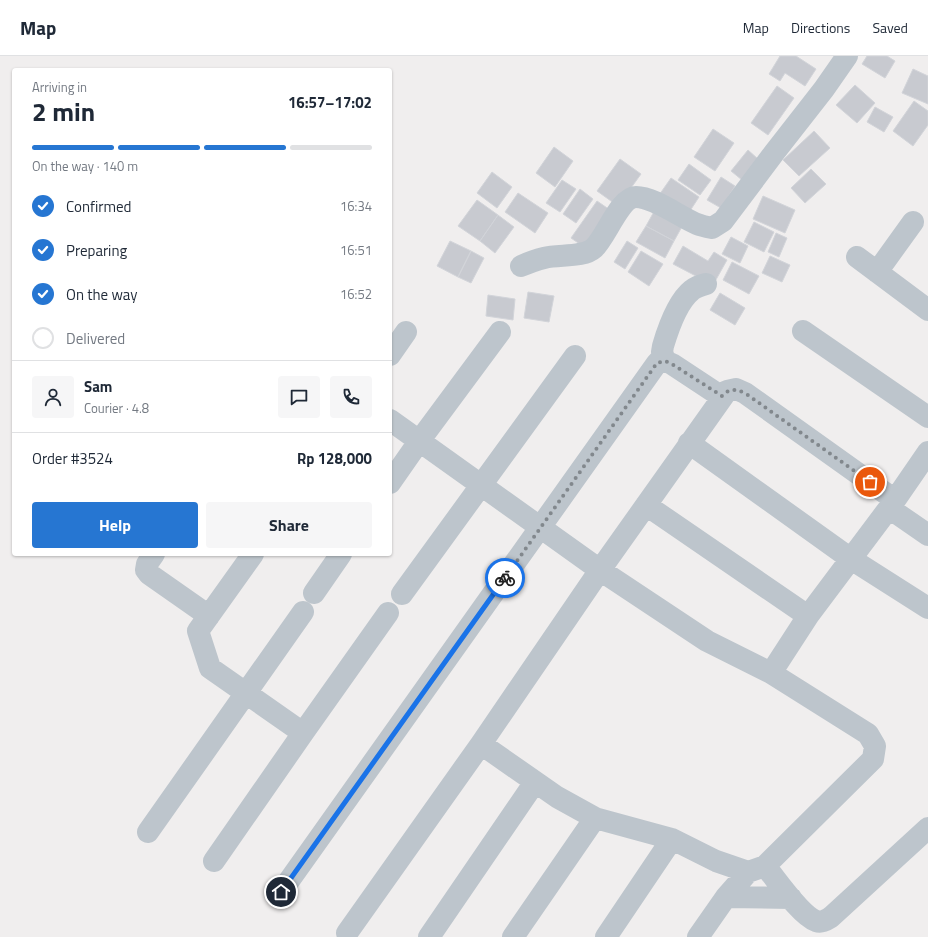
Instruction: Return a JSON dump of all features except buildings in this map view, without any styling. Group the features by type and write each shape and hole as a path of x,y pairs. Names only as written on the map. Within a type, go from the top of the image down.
{"street":[{"path":"521,266 545,258 586,253 593,249 600,242 623,204 628,199 634,197 646,198 699,225 712,228 723,221 774,152 824,89 847,56"},
{"path":"877,272 913,222"},
{"path":"858,257 928,310"},
{"path":"665,361 662,352 663,346 678,309 684,298 693,289 706,284"},
{"path":"803,331 928,416"},
{"path":"392,352 406,332"},
{"path":"392,480 500,332"},
{"path":"402,594 575,356"},
{"path":"281,892 657,363 665,361 672,364 722,396"},
{"path":"346,933 481,744 600,570 727,391 736,389 745,393 892,504 928,535"},
{"path":"392,421 420,440 480,486 541,527 600,570 707,641 770,673 868,734 875,746 873,759 726,897 698,937"},
{"path":"689,443 851,558 928,608"},
{"path":"770,673 808,616 892,504 928,452"},
{"path":"646,505 808,616"},
{"path":"153,556 147,564 146,570 149,574 209,616"},
{"path":"252,556 198,631 210,668 303,733"},
{"path":"314,593 340,556"},
{"path":"148,832 303,612"},
{"path":"214,861 388,613"},
{"path":"481,744 557,797 595,818 672,839 716,861 757,869 791,898 805,915 817,922 824,921 831,917 928,828"},
{"path":"429,937 535,782"},
{"path":"513,937 595,818"},
{"path":"606,937 672,839"},
{"path":"726,897 791,898"}],"way so far":[{"path":"505,578 657,363 665,361 672,364 722,396 727,391 736,389 745,393 870,482"}],"route":[{"path":"281,892 505,578"}]}
